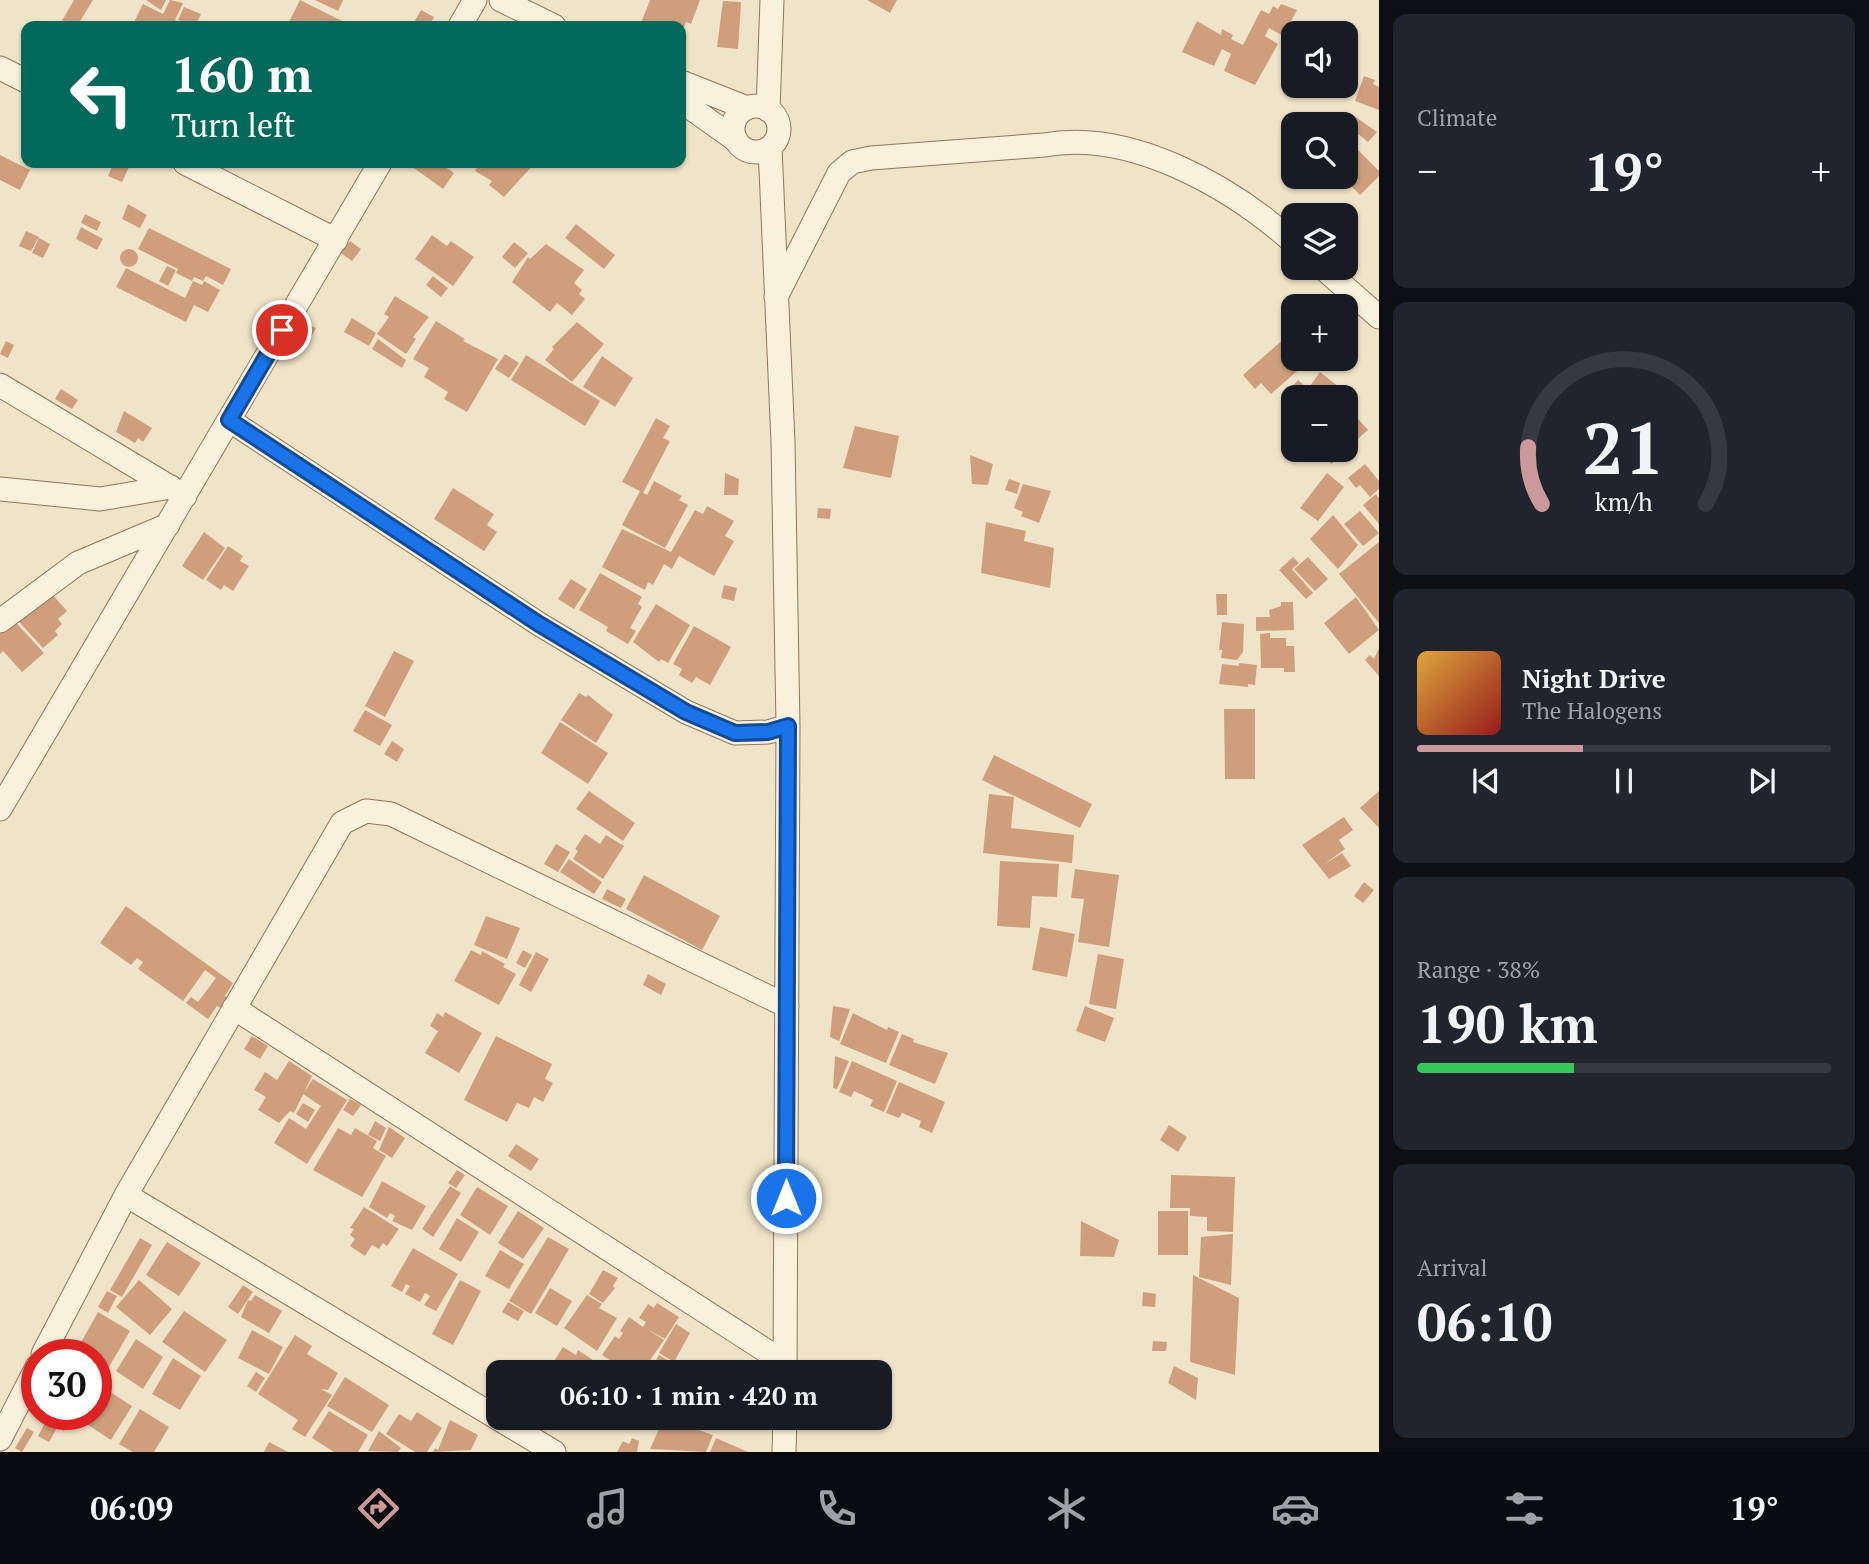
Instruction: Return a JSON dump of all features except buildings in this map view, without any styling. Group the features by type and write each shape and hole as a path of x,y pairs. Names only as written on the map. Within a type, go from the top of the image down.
{"street":[{"path":"463,21 475,0"},
{"path":"757,109 772,0"},
{"path":"506,1 544,21"},
{"path":"0,68 21,78"},
{"path":"686,84 757,109 779,128 770,147 783,442 788,726 785,1360"},
{"path":"686,105 748,150 763,151 770,147"},
{"path":"736,140 733,133 736,118 757,109"},
{"path":"776,297 839,173 852,162 871,158 1032,146 1070,140 1101,142 1133,150 1185,171 1267,219 1281,231"},
{"path":"196,168 335,240"},
{"path":"0,809 168,525 178,492 229,420 377,168"},
{"path":"1337,280 1379,317"},
{"path":"0,385 178,492"},
{"path":"229,420 539,624 686,712 735,733 768,732 788,726"},
{"path":"0,489 100,499 178,492"},
{"path":"0,621 78,563 168,525"},
{"path":"51,1339 126,1195 342,823 366,811 391,814 787,1006"},
{"path":"234,1008 773,1360"},
{"path":"126,1195 554,1452"},
{"path":"0,1439 21,1398"},
{"path":"785,1430 785,1452"}],"route":[{"path":"282,330 229,420 539,624 686,712 735,733 753,734 788,726 786,1198"}]}
